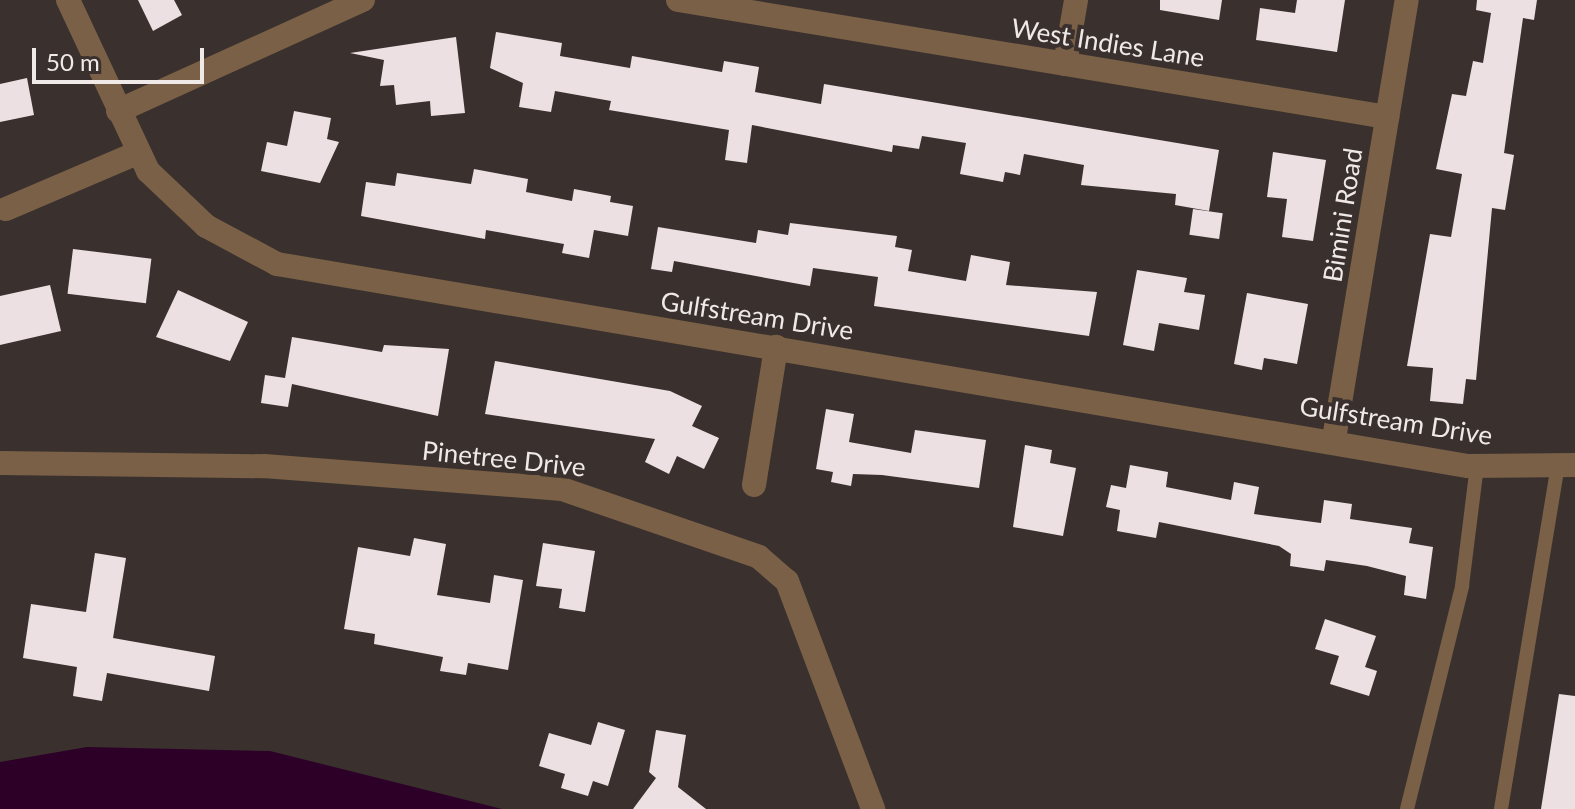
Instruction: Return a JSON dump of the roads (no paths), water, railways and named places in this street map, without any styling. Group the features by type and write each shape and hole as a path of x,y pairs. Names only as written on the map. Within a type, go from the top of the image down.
{"street":[{"name":"Gulfstream Drive","path":"68,0 135,154 206,226 316,276 776,347 1334,439 1477,466 1566,466"},
{"path":"118,111 363,0"},
{"name":"West Indies Lane","path":"678,0 1387,117"},
{"path":"1065,64 1076,0"},
{"name":"Bimini Road","path":"1334,439 1407,0"},
{"path":"6,209 135,154"},
{"path":"754,485 776,347"},
{"name":"Pinetree Drive","path":"0,463 264,466 562,489 759,557 787,581 873,809"}],"lane":[{"path":"1407,809 1462,586 1477,466"},
{"path":"1501,809 1566,466"}]}
